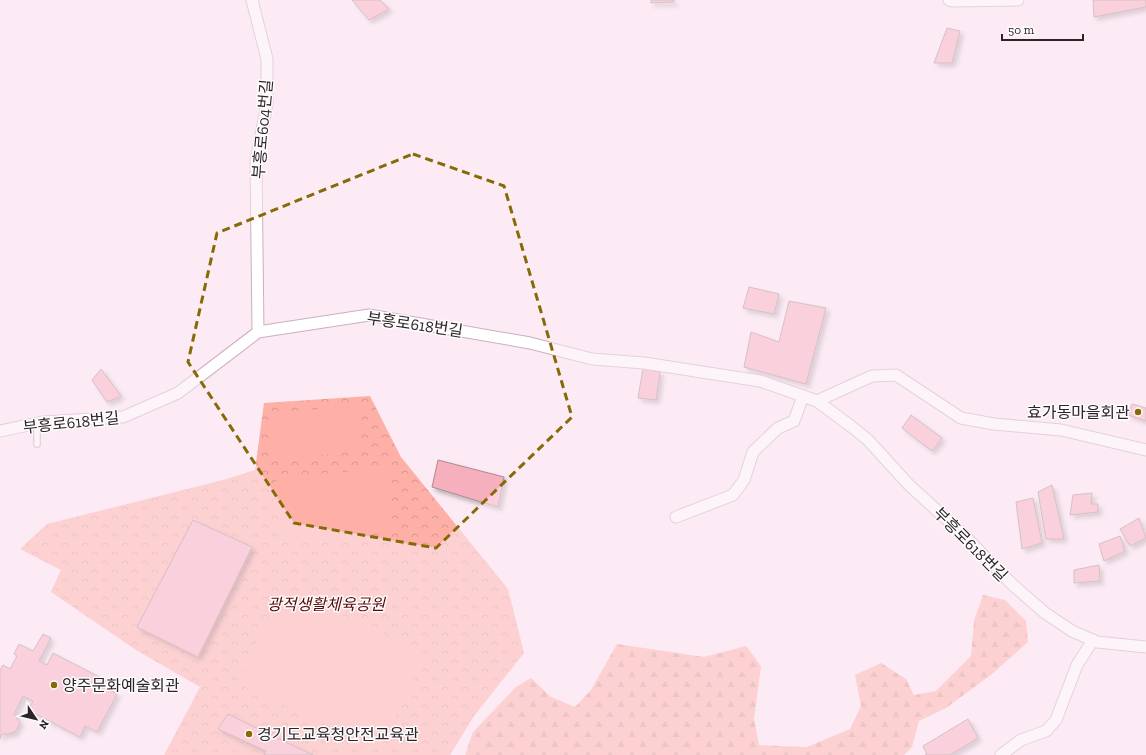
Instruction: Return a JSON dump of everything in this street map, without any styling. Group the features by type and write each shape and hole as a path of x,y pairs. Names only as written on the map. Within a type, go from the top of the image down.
{"street":[{"name":"부흥로604번길","path":"252,0 267,59 267,104 256,161 258,332"},
{"path":"949,0 1018,0"},
{"name":"부흥로618번길","path":"0,431 43,422 134,415 178,393 258,332 369,315 530,342 592,359 644,363 760,381 817,401 868,440 910,485 964,535 1014,586 1045,613 1072,631 1097,642 1146,648"},
{"path":"817,401 872,376 896,375 962,418 994,424 1061,430 1146,450"},
{"path":"676,517 733,495 744,480 753,452 778,428 794,421 803,396"},
{"path":"1001,755 1021,740 1046,731 1056,720 1077,666 1093,640"}],"lane":[{"path":"37,424 37,444"}],"highlighted area":[{"path":"413,154 504,186 572,417 436,548 294,523 188,362 217,233"}],"green space":[{"name":"광적생활체육공원","path":"370,396 401,457 508,589 524,653 474,716 450,755 164,755 200,687 136,650 51,592 61,570 20,549 47,524 223,480 255,470 264,403"},
{"path":"359,406 360,451 268,461 273,413"},
{"path":"389,469 393,532 283,541 276,477"},
{"path":"282,587 424,653 380,749 237,683"},
{"path":"983,595 1005,600 1026,621 1028,642 992,674 946,708 919,721 912,747 904,755 465,755 473,732 516,687 531,678 551,697 575,707 591,690 617,644 704,657 746,646 761,666 754,719 759,745 807,747 850,729 861,706 855,675 881,663 906,679 914,695 936,691 971,656 974,621"}],"building":[{"path":"352,0 380,0 389,9 369,20"},
{"path":"651,0 674,0 674,2 651,3"},
{"path":"1093,0 1146,0 1146,7 1094,17"},
{"path":"947,28 960,31 952,63 934,63"},
{"path":"749,287 779,294 774,314 743,308"},
{"path":"789,301 826,308 806,384 744,367 751,332 779,342"},
{"path":"643,368 660,372 656,400 638,398"},
{"path":"101,369 121,396 107,402 92,380"},
{"name":"효가동마을회관","path":"1132,404 1146,408 1146,421 1128,415"},
{"path":"911,415 942,438 932,451 902,428"},
{"path":"438,460 504,477 498,507 432,487"},
{"path":"1052,485 1064,539 1046,539 1038,492"},
{"path":"1092,493 1091,504 1098,504 1098,512 1070,515 1073,495"},
{"path":"1033,498 1042,543 1022,549 1016,502"},
{"path":"1139,518 1146,538 1130,546 1120,529"},
{"path":"193,520 252,547 198,657 137,627"},
{"path":"1120,536 1125,551 1104,561 1099,544"},
{"path":"1099,565 1100,581 1074,583 1074,570"},
{"name":"양주문화예술회관","path":"43,634 51,638 39,661 47,665 53,653 109,682 106,688 117,694 97,732 85,726 80,737 28,710 33,701 23,696 14,714 20,722 18,727 15,732 2,734 0,739 0,670 3,665 10,669 17,656 14,654 19,644 33,651"},
{"name":"경기도교육청안전교육관","path":"228,714 313,755 264,755 266,751 218,729"},
{"path":"968,719 978,738 950,755 925,755 927,754 923,746"}],"place":[{"name":"효가동마을회관","path":"1138,412"},
{"name":"양주문화예술회관","path":"54,685"},
{"name":"경기도교육청안전교육관","path":"249,734"}]}
